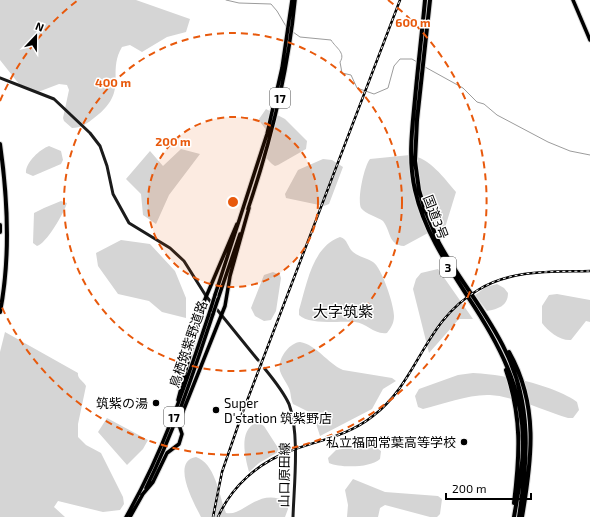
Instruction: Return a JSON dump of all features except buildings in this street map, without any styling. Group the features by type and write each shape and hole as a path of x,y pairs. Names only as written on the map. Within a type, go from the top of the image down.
{"highway":[{"name":"国道3号","path":"425,0 419,58 420,68 415,146 419,190 427,215 439,243 494,330 507,354 520,386 527,430 517,516"},
{"name":"国道3号","path":"430,0 423,62 420,68 410,146 410,160 415,190 434,244 494,338 507,365 520,406 525,457"},
{"path":"0,144 5,189 7,229 5,276 0,312"},
{"path":"0,225 0,232"},
{"path":"494,330 515,363 530,415 530,460 517,516"},
{"path":"494,338 509,379 518,418 517,516"}],"main road":[{"name":"17","path":"292,0 292,16"},
{"name":"17","path":"292,16 295,0"},
{"path":"573,0 590,40"},
{"name":"鳥栖筑紫野道路","path":"126,517 152,468 175,414 217,297 258,174 273,111 292,16"},
{"path":"0,78 54,99 82,125 100,146 107,166 113,194 129,223 170,248 184,261 206,296 258,360"},
{"path":"175,414 206,296 247,207"},
{"path":"142,495 153,482 167,453 179,444 181,439 180,419 201,362 221,315 247,207"},
{"name":"鳥栖筑紫野道路","path":"130,517 167,445 211,313"},
{"name":"山口原田線","path":"265,368 283,393 292,414 294,439 293,517"}],"shaded area":[{"path":"0,0 136,0 190,19 186,32 167,37 142,52 130,45 122,47 116,66 116,82 111,99 105,108 89,122 72,128 64,121 63,118 69,90 67,85 59,84 38,92 19,84 0,60"},
{"path":"266,109 285,119 307,141 306,149 275,166 269,161 264,152 267,135 266,130 259,119"},
{"path":"49,146 61,151 63,160 61,164 33,176 26,173 26,169 30,161 41,150"},
{"path":"181,149 200,154 169,195 156,224 143,215 141,194 126,179 150,151 163,166"},
{"path":"410,155 430,164 456,192 444,231 428,233 404,246 395,243 392,240 383,221 368,214 361,208 360,198 363,175 370,159"},
{"path":"323,159 332,160 343,167 329,204 324,206 286,198 285,194 298,170"},
{"path":"61,201 67,203 62,214 50,234 41,244 37,246 33,243 34,213"},
{"path":"340,237 345,239 353,252 373,262 380,271 390,296 394,316 393,323 387,333 374,331 363,324 355,322 317,321 304,318 299,315 308,278 317,258 323,249"},
{"path":"121,240 150,244 175,271 186,298 186,318 162,312 149,301 118,294 98,266 96,253"},
{"path":"438,269 473,319 459,319 429,353 413,289 416,279 421,273"},
{"path":"273,272 280,275 281,278 276,311 271,320 264,321 255,316 251,308 264,275"},
{"path":"497,284 504,288 508,293 508,297 502,306 487,311 475,295 486,287"},
{"path":"557,294 590,300 590,322 586,321 571,340 563,339 555,335 542,323 542,306 549,295"},
{"path":"5,332 78,373 79,377 86,386 78,424 78,437 86,445 101,453 123,497 124,504 120,510 103,512 58,501 54,507 65,517 0,517 0,352"},
{"path":"300,342 317,350 337,367 343,370 392,378 396,381 383,389 372,409 320,436 313,414 293,404 289,388 280,371 280,362 285,352 292,345"},
{"path":"473,373 512,378 555,390 577,402 579,410 573,418 568,418 519,401 490,395 474,396 423,409 418,407 415,396 419,389 458,375"},
{"path":"107,418 148,440 143,449 127,465 98,432"},
{"path":"257,422 264,426 280,451 259,463 249,472 244,444 245,437 251,426"},
{"path":"367,445 374,446 381,451 380,459 376,462 363,466 340,466 329,463 328,458 336,450"},
{"path":"196,457 208,466 212,473 226,513 239,511 260,500 277,498 287,502 288,509 285,517 201,517 186,484 185,475 185,466 189,460"},
{"path":"353,479 385,492 438,496 442,499 440,514 437,517 430,517 385,505 380,508 378,517 347,517 348,505 345,490"}],"waterway":[{"path":"226,0 239,3 271,4 287,28"},
{"path":"293,32 300,37 331,40 341,53 342,59 340,62 342,73 351,75 357,88 374,94 388,88 394,66 400,59 412,59 417,62"},
{"path":"425,67 463,88 477,102 484,104 497,115 548,142 570,151 590,155"}],"tunnel":[{"path":"258,360 265,369"}],"railway":[{"path":"213,517 222,472 242,414 400,0"},
{"path":"218,517 238,486 267,462 290,451 343,433 373,416 388,402 401,386 445,318 460,303 478,290 504,278 518,275 547,272 590,271"}],"place":[{"name":"筑紫の湯","path":"156,403"},
{"name":"Super D'station 筑紫野店","path":"216,410"},
{"name":"私立福岡常葉高等学校","path":"464,442"}],"district":[{"name":"大字筑紫","path":"343,311"}]}
